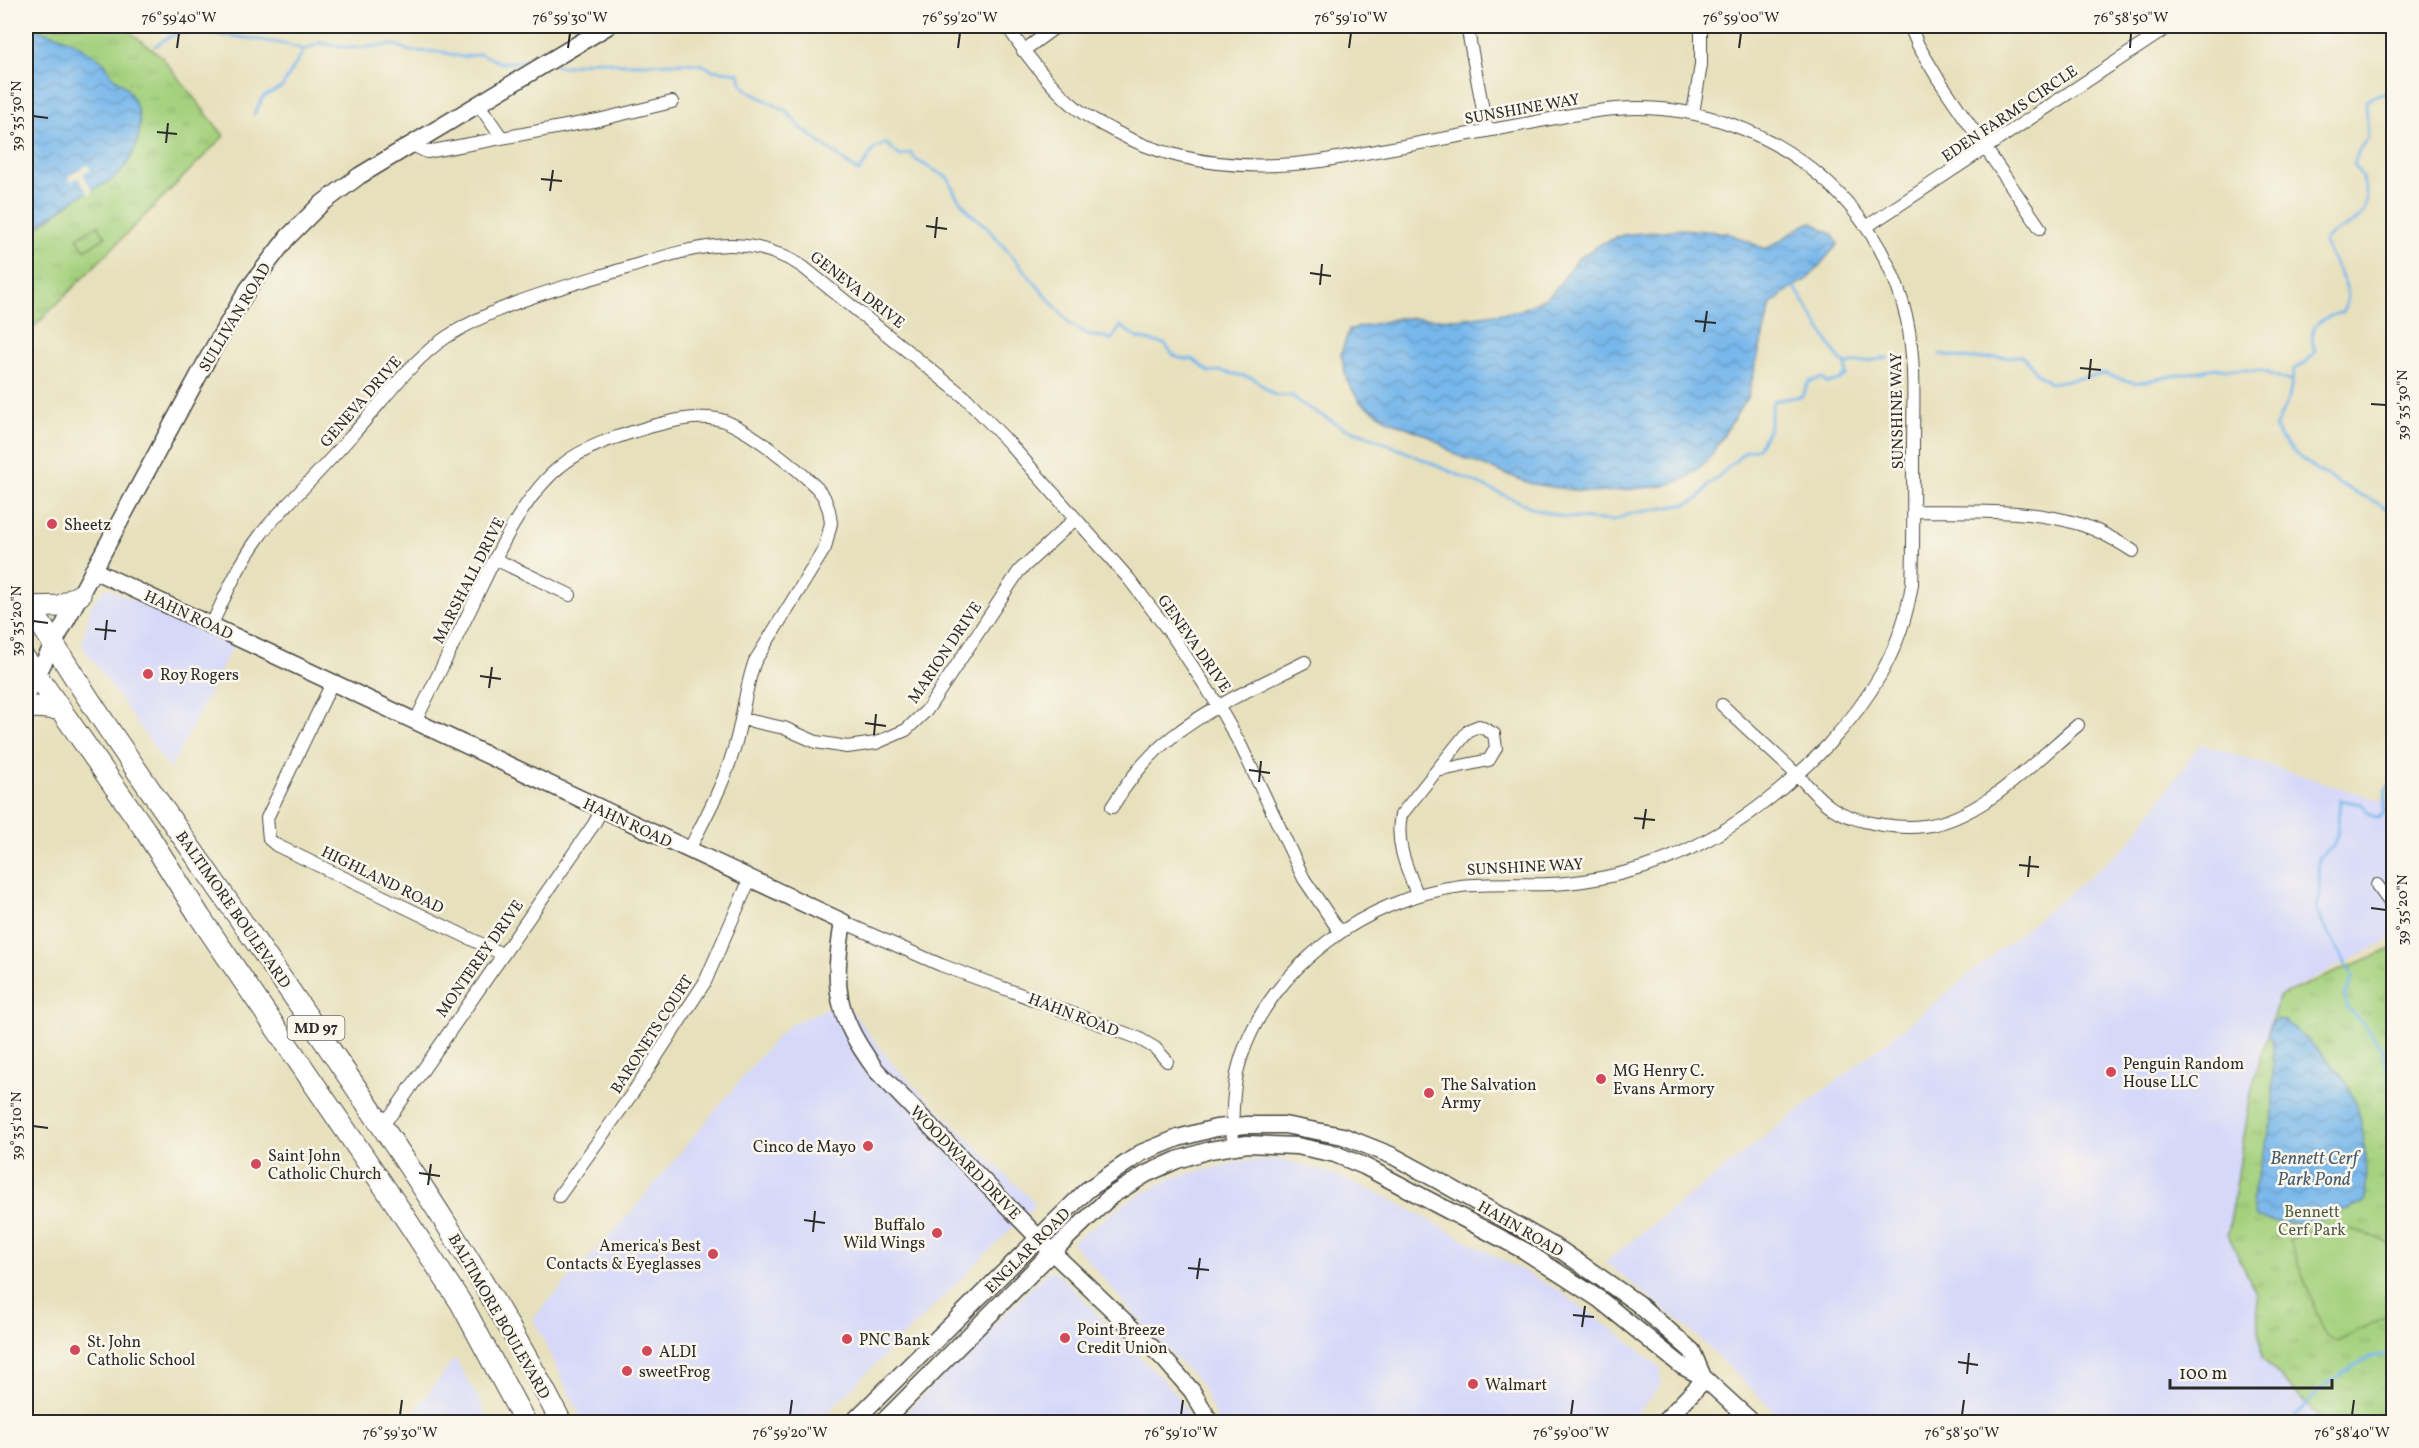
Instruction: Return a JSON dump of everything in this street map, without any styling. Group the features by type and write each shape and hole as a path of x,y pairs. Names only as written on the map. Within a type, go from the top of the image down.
{"highway":[{"path":"27,604 60,606 80,595"},
{"name":"MD 97","path":"27,604 53,644"},
{"name":"BALTIMORE BOULEVARD","path":"53,644 115,738 382,1125 465,1253 524,1353 561,1422"},
{"name":"BALTIMORE BOULEVARD","path":"31,668 145,830 200,917 336,1114 448,1283 525,1422"},
{"path":"26,709 35,707 59,709"}],"street":[{"name":"SULLIVAN ROAD","path":"26,695 31,668 53,644 214,347 260,272 287,238 320,205 359,176 608,26"},
{"name":"SUNSHINE WAY","path":"1007,26 1023,51 1067,100 1099,123 1145,146 1196,160 1232,165 1283,166 1610,109 1665,108 1739,126 1783,147 1827,181 1847,201 1866,227 1893,276 1901,299 1911,344 1913,511 1912,584 1909,603 1895,647 1869,695 1851,720 1798,776 1760,807 1723,832 1687,850 1644,867 1572,882 1462,886 1417,894 1384,906 1340,933 1317,950 1288,979 1254,1028 1236,1075 1233,1146"},
{"path":"1023,51 1057,26"},
{"path":"1467,26 1487,131"},
{"path":"1693,113 1701,65 1701,26"},
{"path":"1910,26 1927,62 2040,228"},
{"name":"EDEN FARMS CIRCLE","path":"1866,227 2170,26"},
{"path":"412,145 427,152 598,120 672,102"},
{"path":"479,105 502,138"},
{"name":"GENEVA DRIVE","path":"212,624 236,573 261,534 354,434 412,365 447,337 493,312 526,299 668,255 711,245 743,245 770,250 803,267 967,399 1129,579 1160,619 1219,707 1242,746 1304,879 1340,933"},
{"name":"MARSHALL DRIVE","path":"416,720 516,520 549,476 577,454 617,436 676,420 720,419 753,438 817,488 824,497 831,523 825,548 755,661 749,677 742,719 727,771 689,850"},
{"path":"1913,511 2025,514 2060,519 2107,535 2133,550"},
{"name":"MARION DRIVE","path":"742,719 784,728 816,742 847,747 876,743 906,730 927,710 1019,571 1075,519"},
{"path":"495,559 570,595"},
{"name":"HAHN ROAD","path":"93,570 843,922 941,965 1138,1038 1155,1048 1167,1061"},
{"path":"1112,807 1124,787 1153,754 1172,737 1219,707 1305,662"},
{"name":"HIGHLAND ROAD","path":"333,681 305,736 267,821 269,840 502,954"},
{"path":"1722,705 1798,776 1814,794 1846,816 1867,823 1901,827 1925,826 1947,820 1976,807 2020,775 2078,725"},
{"path":"1417,894 1401,853 1398,830 1401,815 1469,730 1479,726 1494,734 1497,748 1489,760 1437,771"},
{"name":"MONTEREY DRIVE","path":"382,1125 395,1110 594,824 602,809"},
{"name":"BARONETS COURT","path":"559,1196 634,1090 705,982 750,879"},
{"path":"2377,885 2394,908"},
{"name":"WOODWARD DRIVE","path":"843,922 837,954 837,983 843,1016 857,1043 876,1070 1052,1252 1185,1381 1203,1408 1209,1422"},
{"name":"HAHN ROAD","path":"1233,1126 1284,1125 1305,1128 1343,1136 1393,1156 1587,1267 1671,1330 1692,1352 1704,1378"},
{"name":"ENGLAR ROAD","path":"853,1422 1087,1190 1142,1153 1178,1138 1233,1126"},
{"name":"HAHN ROAD","path":"1233,1146 1247,1144 1298,1146 1335,1154 1364,1166 1525,1251 1599,1299 1682,1366 1704,1378 1752,1422"},
{"name":"ENGLAR ROAD","path":"882,1422 1052,1252 1111,1197 1146,1174 1177,1160 1233,1146"},
{"path":"1664,1422 1704,1378"}],"shaded area":[{"path":"105,587 233,646 170,770 82,645 91,606"},
{"path":"2200,744 2393,804 2393,938 2279,996 2252,1088 2228,1235 2256,1293 2262,1358 2324,1422 1785,1422 1688,1328 1605,1262 1905,1027 2127,846"},
{"path":"844,1001 895,1067 1036,1204 818,1422 583,1422 533,1318 631,1212 772,1042 791,1024"},
{"path":"1282,1160 1322,1170 1385,1196 1554,1288 1610,1327 1661,1368 1660,1387 1629,1422 1218,1422 1200,1383 1140,1321 1072,1242 1130,1200 1172,1178 1242,1161"},
{"path":"1048,1271 1055,1271 1173,1390 1193,1422 896,1422"},
{"path":"455,1358 491,1422 407,1422"}],"green space":[{"path":"26,26 122,26 161,56 224,136 26,335"},
{"path":"98,225 106,237 85,250 77,238"},
{"name":"Bennett Cerf Park","path":"2393,948 2393,1422 2324,1422 2262,1358 2256,1293 2228,1235 2252,1088 2279,996"},
{"path":"2336,1228 2366,1234 2394,1247 2393,1313 2337,1341 2326,1337 2289,1240 2308,1232"}],"water":[{"path":"26,30 57,35 103,61 112,76 123,84 131,95 139,117 136,147 120,173 80,196 28,234 26,234"},
{"path":"1812,222 1833,235 1838,244 1806,281 1794,286 1771,304 1748,396 1708,460 1685,479 1663,486 1594,493 1532,484 1456,455 1429,436 1388,420 1360,402 1347,381 1341,354 1349,330 1399,318 1458,319 1519,311 1548,297 1576,260 1601,244 1623,235 1682,229 1728,233 1765,249"},
{"name":"Bennett Cerf Park Pond","path":"2278,1019 2294,1028 2340,1074 2355,1102 2363,1133 2366,1181 2364,1202 2311,1222 2284,1223 2255,1217 2251,1201 2273,1117 2273,1043 2267,1034 2271,1023"}],"pier":[{"path":"88,165 91,170 83,174 93,192 89,195 78,177 71,182 68,176"}],"waterway":[{"path":"174,26 177,33"},
{"path":"203,35 206,26"},
{"path":"155,46 175,34 200,33 260,40 304,50"},
{"path":"254,114 263,97 282,87 304,50 320,43 351,48 396,45 409,51 442,52 462,57 481,54 501,63 534,60"},
{"path":"555,65 562,67 597,60 622,64 687,63 703,65 712,70 739,73 741,82 748,91 786,111 801,128 859,172 874,149 886,143 900,156 911,153 916,160 948,178 956,195 970,213 987,227 1071,325 1092,336 1106,337 1111,340 1121,326 1137,338 1165,344 1176,357 1193,359 1209,372 1220,371 1253,378 1274,395 1292,396 1344,428 1367,435 1538,510 1564,517 1613,521 1629,514 1687,504 1698,499 1707,487 1745,452 1758,448 1769,430 1773,401 1802,396 1809,382 1822,378 1827,383 1839,380 1846,375 1846,364 1888,358"},
{"path":"2292,382 2294,369 2305,363 2315,352 2312,335 2317,324 2343,312 2346,305 2348,297 2345,285 2324,242 2364,212 2366,191 2354,164 2359,150 2368,137 2366,101 2394,90"},
{"path":"1794,286 1839,359 1846,364"},
{"path":"1940,354 1970,359 2021,356 2030,363 2036,373 2050,383 2106,374 2135,383 2216,368 2262,371 2292,382 2289,397 2275,428 2291,449 2312,467 2383,506 2394,517"},
{"path":"2394,780 2386,790 2384,813 2378,818 2369,814 2362,804 2340,800 2337,835 2333,846 2319,858 2320,890 2317,912 2353,977 2345,996 2347,1008 2382,1048 2394,1093"},
{"path":"2289,1422 2329,1382 2371,1356 2394,1352"}],"place":[{"name":"Sheetz","path":"52,524"},
{"name":"Roy Rogers","path":"148,674"},
{"name":"Penguin Random House LLC","path":"2111,1072"},
{"name":"MG Henry C. Evans Armory","path":"1601,1079"},
{"name":"The Salvation Army","path":"1429,1093"},
{"name":"Cinco de Mayo","path":"868,1146"},
{"name":"Saint John Catholic Church","path":"256,1164"},
{"name":"Buffalo Wild Wings","path":"937,1233"},
{"name":"America's Best Contacts & Eyeglasses","path":"713,1254"},
{"name":"Point Breeze Credit Union","path":"1065,1338"},
{"name":"PNC Bank","path":"847,1339"},
{"name":"St. John Catholic School","path":"75,1350"},
{"name":"ALDI","path":"647,1351"},
{"name":"sweetFrog","path":"627,1371"},
{"name":"Walmart","path":"1473,1384"}]}
